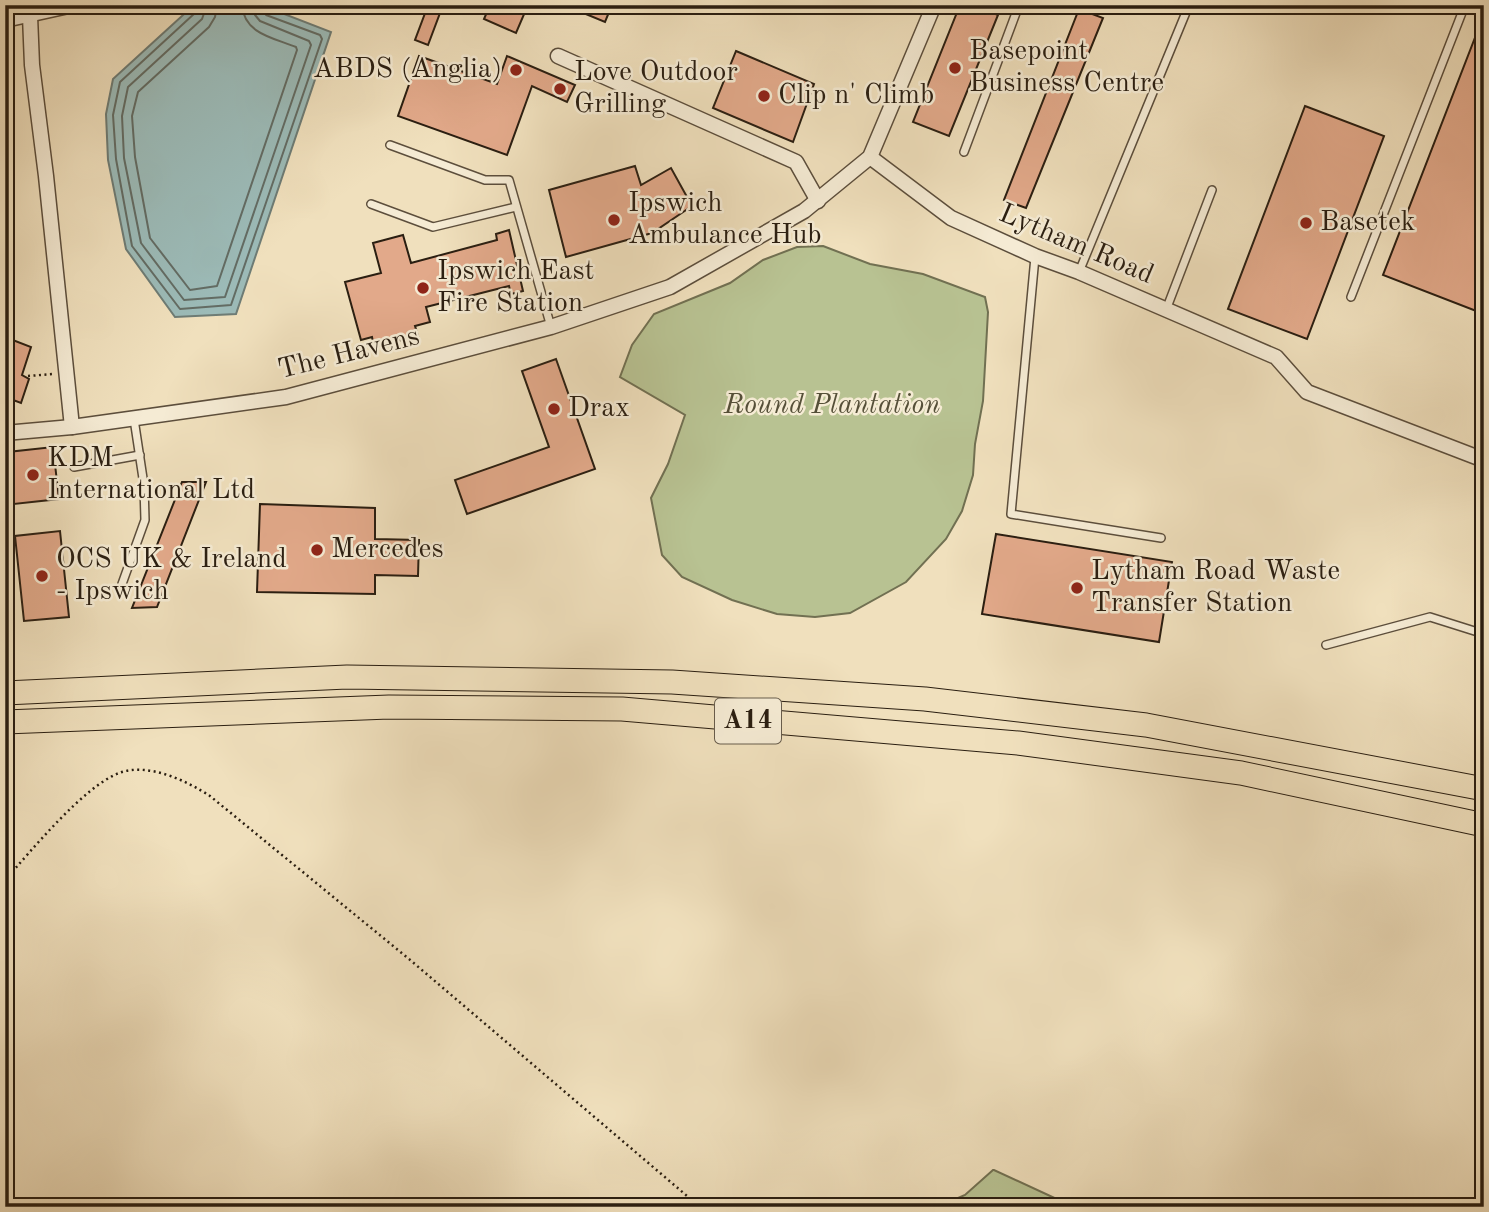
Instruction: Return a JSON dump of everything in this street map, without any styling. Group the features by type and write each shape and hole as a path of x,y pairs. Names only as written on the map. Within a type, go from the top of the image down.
{"highway":[{"name":"A14","path":"5,692 347,677 672,682 925,699 1146,725 1484,789"},
{"name":"A14","path":"5,682 54,690"},
{"name":"A14","path":"5,722 389,707 622,709 1018,743 1241,773 1484,825"}],"street":[{"path":"5,20 73,5"},
{"name":"The Havens","path":"5,433 72,427 286,397 551,327 670,287 818,201 870,157 934,5"},
{"path":"30,16 32,65 72,427"},
{"path":"558,57 796,162 818,201"},
{"name":"Lytham Road","path":"870,157 951,218 1276,358 1307,392 1484,460"}],"lane":[{"path":"964,152 1019,5"},
{"path":"1079,272 1189,5"},
{"path":"1351,298 1465,5"},
{"path":"390,145 485,180 509,180 551,327"},
{"path":"1166,311 1212,190"},
{"path":"370,204 433,227 516,207"},
{"path":"1035,256 1011,514 1161,538"},
{"path":"122,584 145,520 144,485 134,419"},
{"path":"74,467 139,455"},
{"path":"1326,645 1430,617 1484,634"}],"path":[{"path":"28,376 57,374"},
{"path":"5,880 97,785 121,772 146,771 190,783 210,796 410,959 700,1207"}],"green space":[{"name":"Round Plantation","path":"823,246 870,264 923,274 985,297 988,312 983,401 975,444 973,475 962,511 946,539 906,582 850,613 815,617 777,614 732,600 682,577 662,555 651,498 668,464 685,415 620,377 632,345 654,314 730,283 763,260 797,247"},
{"path":"993,1170 1074,1207 956,1207 958,1198"}],"water":[{"path":"194,5 261,5 331,32 236,314 175,317 126,249 108,160 106,114 113,79"}],"building":[{"path":"490,5 528,5 516,33 484,19"},
{"path":"564,5 612,5 605,22"},
{"name":"Basepoint Business Centre","path":"960,5 975,5 998,15 949,136 913,122"},
{"path":"427,8 440,13 428,45 415,40"},
{"name":"Basepoint Business Centre","path":"1079,9 1103,18 1026,208 1004,200"},
{"path":"1484,17 1484,314 1383,275"},
{"name":"Clip n' Climb","path":"736,51 814,84 793,142 713,108"},
{"path":"419,56 497,84 507,56 575,85 567,102 532,86 507,155 398,116"},
{"name":"Basetek","path":"1305,106 1384,136 1307,339 1228,309"},
{"name":"Ipswich Ambulance Hub","path":"635,166 641,185 671,168 692,206 652,233 566,257 549,190"},
{"name":"Ipswich East Fire Station","path":"509,230 523,291 511,294 509,286 426,307 430,322 415,326 418,336 374,347 372,337 361,340 345,282 381,273 373,243 403,235 411,263 497,240 496,234"},
{"path":"5,337 31,347 22,375 29,379 21,403 5,397"},
{"name":"Drax","path":"556,359 595,469 467,514 455,480 549,447 522,371"},
{"name":"KDM International Ltd","path":"53,447 59,499 14,504 8,452"},
{"path":"182,482 206,482 157,607 132,608"},
{"name":"Mercedes","path":"260,504 375,508 375,539 419,540 418,576 375,575 375,594 257,592"},
{"name":"OCS UK & Ireland - Ipswich","path":"60,531 69,617 24,621 15,536"},
{"name":"Lytham Road Waste Transfer Station","path":"996,534 1172,562 1159,642 982,614"}],"place":[{"name":"Basepoint Business Centre","path":"955,68"},
{"name":"ABDS (Anglia)","path":"516,70"},
{"name":"Love Outdoor Grilling","path":"560,89"},
{"name":"Clip n' Climb","path":"764,96"},
{"name":"Ipswich Ambulance Hub","path":"614,220"},
{"name":"Basetek","path":"1306,223"},
{"name":"Ipswich East Fire Station","path":"423,288"},
{"name":"Drax","path":"554,409"},
{"name":"KDM International Ltd","path":"33,475"},
{"name":"Mercedes","path":"317,550"},
{"name":"OCS UK & Ireland - Ipswich","path":"42,576"},
{"name":"Lytham Road Waste Transfer Station","path":"1077,588"}]}
